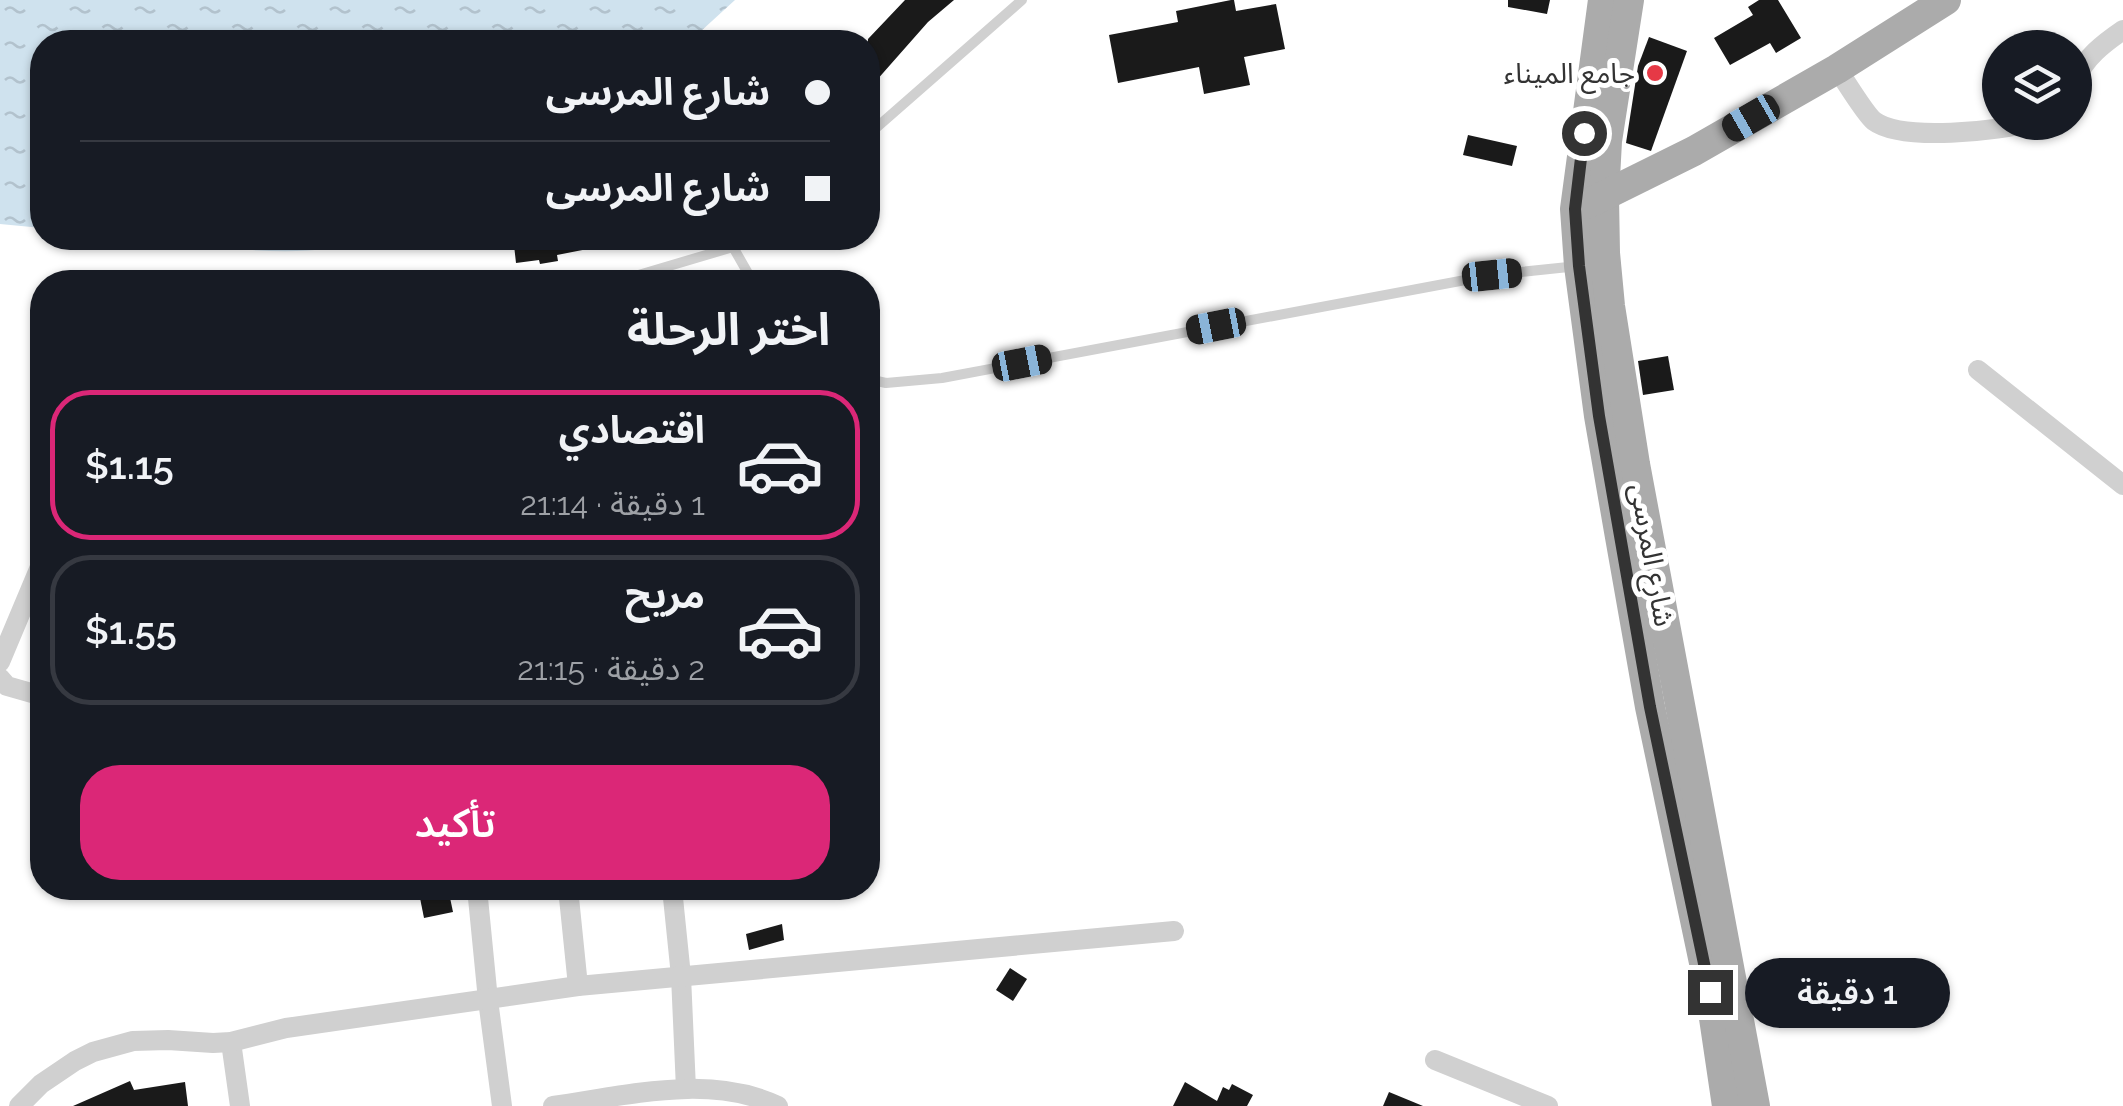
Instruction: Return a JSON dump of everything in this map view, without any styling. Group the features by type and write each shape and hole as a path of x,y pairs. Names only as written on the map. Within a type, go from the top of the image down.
{"main road":[{"name":"شارع المرسى","path":"1603,0 1590,203 1607,277 1620,372 1756,1106"},
{"name":"شارع المرسى","path":"1629,0 1607,141 1590,203 1579,266 1623,556 1650,707 1710,992 1727,1106"},
{"path":"1590,203 1694,151 1837,69 1946,0"}],"street":[{"path":"2092,56 2123,30"},
{"path":"1837,69 1875,121 1903,132 1982,130"},
{"path":"1978,370 2123,485"},
{"path":"0,662 30,591"},
{"path":"0,678 7,686 30,693"},
{"path":"478,900 502,1106"},
{"path":"569,900 578,986"},
{"path":"673,900 686,1089"},
{"path":"19,1106 57,1072 84,1057 112,1046 152,1039 231,1042 286,1028 578,986 1174,932"},
{"path":"231,1042 240,1106"},
{"path":"1436,1060 1548,1106"},
{"path":"554,1106 686,1089 739,1093 778,1106"}],"lane":[{"path":"880,124 1022,0"},
{"path":"655,270 723,250"},
{"path":"880,382 942,378 1492,275 1579,266"}],"water":[{"path":"0,0 735,0 702,30 30,30 30,227 0,224"}],"building":[{"path":"905,0 954,0 928,22 880,76 880,30 877,30"},
{"path":"1234,0 1236,11 1276,4 1285,49 1244,57 1250,85 1204,94 1199,67 1118,83 1109,35 1178,22 1176,11"},
{"path":"1508,0 1550,0 1547,14 1508,7"},
{"path":"1759,0 1778,0 1801,38 1776,53 1770,43 1730,65 1714,38 1753,15 1748,7"},
{"path":"1649,37 1687,51 1651,151 1626,143 1638,66"},
{"path":"1468,135 1517,146 1512,166 1463,155"},
{"path":"515,250 582,250 557,255 558,261 516,263"},
{"path":"1668,356 1674,390 1643,395 1638,361"},
{"path":"420,900 450,900 453,912 424,918"},
{"path":"782,924 784,940 749,950 746,934"},
{"path":"1010,968 1027,979 1013,1001 996,990"},
{"path":"130,1081 134,1090 185,1082 188,1106 73,1106"},
{"path":"1185,1082 1217,1101 1223,1087 1229,1090 1232,1084 1253,1095 1247,1106 1173,1106"},
{"path":"1389,1092 1423,1106 1383,1106"}],"place":[{"name":"جامع الميناء","path":"1655,73"}],"route":[{"path":"1584,133 1575,209 1599,416 1650,707 1710,992"}]}
